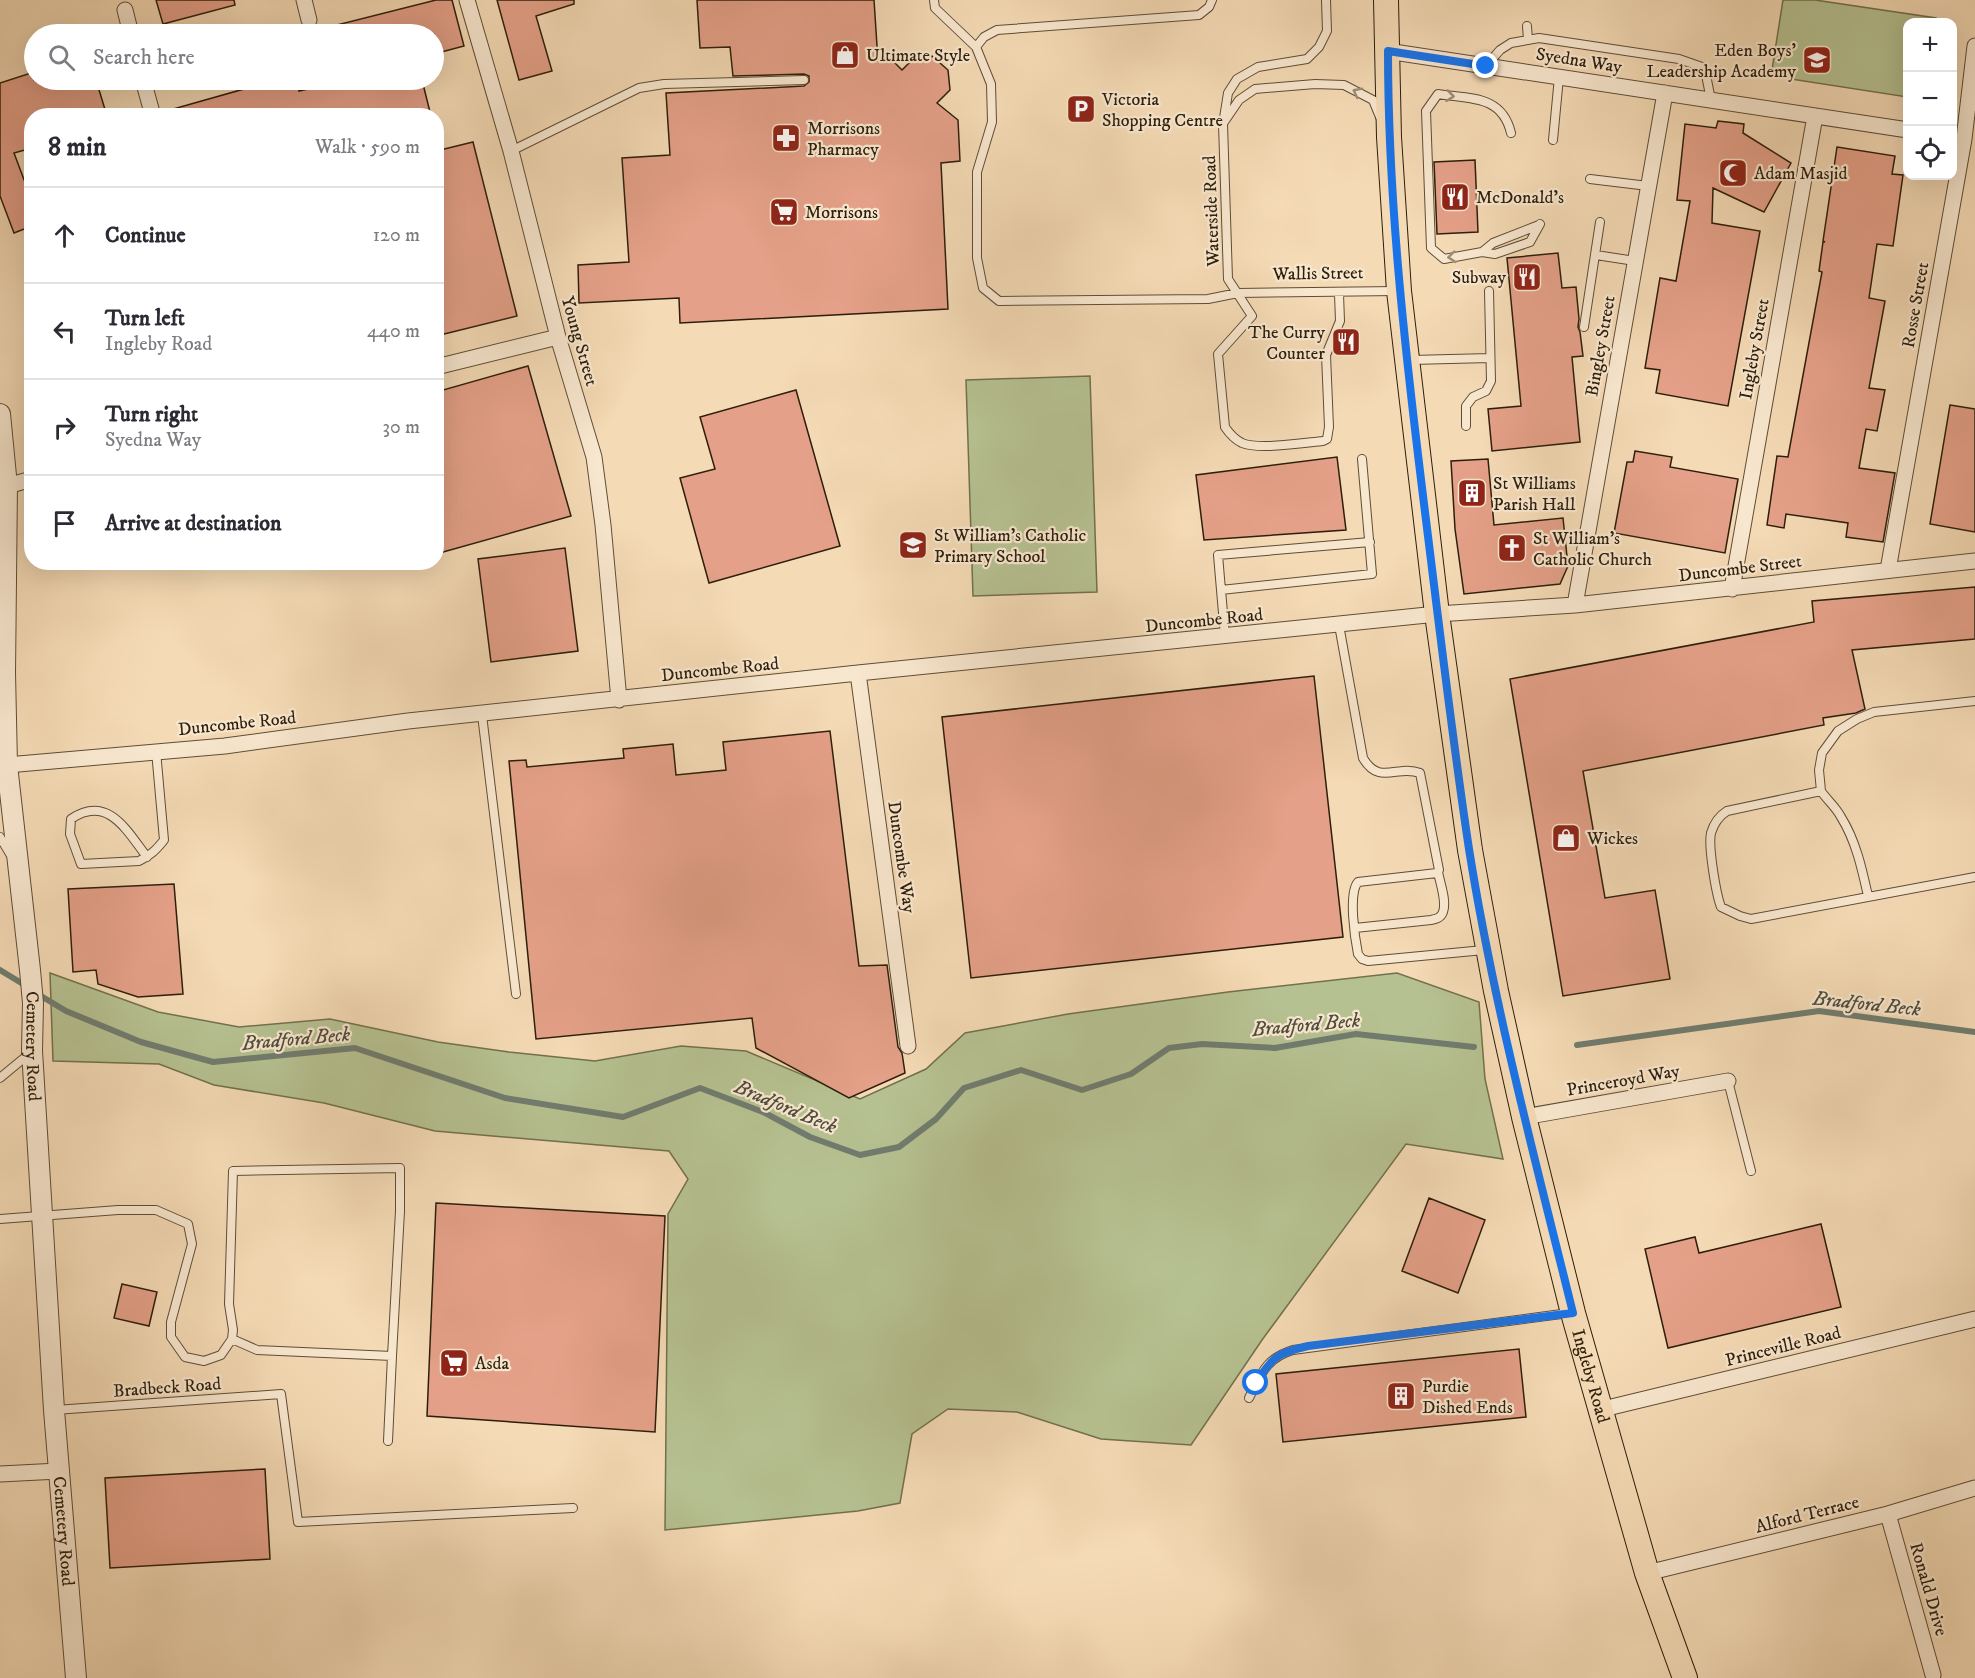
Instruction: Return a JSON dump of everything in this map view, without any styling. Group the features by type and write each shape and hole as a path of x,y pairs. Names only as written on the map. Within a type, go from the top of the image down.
{"main road":[{"name":"Ingleby Road","path":"1386,0 1389,137 1399,291 1437,614 1470,850 1488,950 1524,1117 1573,1313 1647,1573 1685,1678"}],"street":[{"path":"304,0 309,20"},
{"name":"Young Street","path":"467,0 511,151 558,337 594,457 603,525 619,700"},
{"path":"125,10 128,24"},
{"name":"Rosse Street","path":"1888,570 1975,46"},
{"name":"Syedna Way","path":"1388,51 1903,129"},
{"path":"146,90 151,108"},
{"name":"Bingley Street","path":"1575,605 1665,93"},
{"name":"Ingleby Street","path":"1732,589 1815,116"},
{"path":"444,365 558,337"},
{"name":"Cemetery Road","path":"0,414 5,475 2,767 18,865 33,1004 32,1051 54,1410 76,1678"},
{"path":"5,475 24,478"},
{"name":"Duncombe Street","path":"1437,614 1575,605 1975,561"},
{"name":"Duncombe Road","path":"2,767 225,746 408,722 1437,614"},
{"name":"Duncombe Way","path":"858,674 908,1046"},
{"name":"Princeroyd Way","path":"1524,1117 1728,1081"},
{"name":"Princeville Road","path":"1599,1410 1975,1319"},
{"path":"0,1474 59,1471"},
{"name":"Alford Terrace","path":"1647,1573 1888,1514 1975,1488"},
{"name":"Ronald Drive","path":"1888,1514 1933,1675"}],"lane":[{"path":"934,0 935,8 976,47 984,37 997,30 1199,15 1209,8 1212,0"},
{"name":"Waterside Road","path":"1326,0 1328,30 1319,47 1307,59 1258,67 1237,79 1228,93 1223,124 1228,279 1252,316 1218,354 1225,427 1230,435 1242,443 1255,446 1327,439 1329,427 1326,355 1340,321 1339,294"},
{"path":"1527,26 1528,40"},
{"path":"1486,66 1500,50 1511,43 1539,38 1688,61 1701,67 1706,75 1711,100"},
{"name":"Wallis Street","path":"976,47 991,84 992,122 977,172 977,258 983,288 999,301 1208,299 1238,293 1339,294 1399,291"},
{"path":"1553,140 1559,77"},
{"path":"511,151 639,88 664,84 804,80"},
{"path":"1223,124 1239,100 1255,89 1315,84 1344,85 1372,100 1389,137"},
{"path":"1511,132 1508,120 1500,110 1487,101 1438,94 1426,111 1431,248 1444,259 1482,252 1493,243 1540,224"},
{"path":"1590,178 1648,186"},
{"path":"1584,327 1600,222"},
{"path":"1596,255 1635,261"},
{"path":"1466,426 1466,406 1473,397 1485,392 1491,381 1489,291"},
{"path":"1406,360 1490,358"},
{"path":"1221,590 1372,574 1362,459"},
{"path":"1225,637 1218,555 1370,542"},
{"path":"1339,625 1363,758 1368,766 1381,774 1414,771 1420,773 1443,912 1439,918 1431,920 1355,928"},
{"path":"1868,896 1850,833 1840,814 1821,791 1819,770 1822,753 1838,731 1874,712 1975,701"},
{"path":"482,715 516,994"},
{"path":"147,857 122,824 109,814 96,810 81,812 71,819 70,834 81,864 139,861 147,857 155,853 164,840 156,751"},
{"path":"1821,791 1738,807 1719,816 1710,835 1717,896 1721,907 1752,919 1975,878"},
{"path":"0,837 18,865"},
{"path":"1438,872 1358,882 1355,885 1355,928 1358,954 1362,959 1368,961 1488,950"},
{"path":"0,1078 32,1051"},
{"path":"1728,1081 1751,1171"},
{"path":"0,1219 118,1210 156,1210 188,1224 192,1244 175,1302 171,1337 185,1357 204,1361 221,1356 232,1340 233,1330 229,1304 233,1171 399,1168 388,1442"},
{"path":"1248,1398 1267,1365 1278,1354 1293,1350 1573,1313"},
{"path":"232,1340 257,1350 392,1356"},
{"name":"Bradbeck Road","path":"54,1410 281,1395 298,1522 573,1508"}],"green space":[{"path":"1783,0 1815,0 1936,18 1903,18 1903,96 1771,76"},
{"path":"1090,376 1097,592 973,596 966,380"},
{"path":"50,973 158,1012 239,1027 330,1019 438,1042 595,1061 681,1046 746,1051 860,1099 926,1069 965,1033 1068,1014 1228,992 1397,973 1479,1002 1485,1079 1503,1159 1406,1144 1262,1340 1191,1445 1101,1439 1017,1412 948,1409 912,1434 900,1503 858,1511 665,1530 668,1214 688,1179 669,1151 435,1131 324,1103 214,1085 159,1064 53,1061"}],"building":[{"path":"156,0 234,0 235,5 163,24"},
{"path":"436,0 452,0 464,46 444,51 444,24 341,24"},
{"path":"497,0 574,0 574,4 536,16 552,71 519,80"},
{"name":"Morrisons","path":"697,0 874,0 878,61 892,60 902,70 914,58 932,56 948,70 950,90 937,103 958,120 960,161 941,163 948,309 680,323 679,298 579,303 578,265 629,262 622,158 670,155 666,93 804,86 809,82 809,76 804,74 733,76 730,47 700,48"},
{"path":"24,75 24,90 99,90 105,108 24,108 24,150 14,153 24,180 24,229 14,233 0,196 0,83"},
{"path":"241,90 424,90 429,108 177,108"},
{"path":"1718,121 1744,124 1743,133 1791,163 1764,212 1713,188 1712,223 1760,231 1728,406 1656,393 1660,370 1645,368 1660,278 1676,281 1690,201 1677,200 1685,124 1716,128"},
{"path":"473,142 517,316 444,334 444,149"},
{"path":"1837,147 1895,156 1892,174 1903,175 1893,246 1877,244 1869,298 1885,301 1869,388 1885,390 1877,431 1866,429 1859,468 1895,473 1883,542 1846,537 1848,523 1786,514 1784,528 1767,525 1777,456 1788,457 1822,272 1819,271 1823,242 1825,242 1823,241"},
{"name":"McDonald's","path":"1475,160 1478,232 1437,234 1434,162"},
{"path":"1558,253 1562,288 1576,287 1578,327 1583,356 1572,357 1580,442 1492,451 1488,409 1521,406 1507,258"},
{"path":"528,366 571,516 444,552 444,390"},
{"path":"796,390 840,546 709,583 680,478 715,469 700,417"},
{"path":"1950,405 1975,409 1975,532 1930,524"},
{"path":"1635,451 1672,457 1670,467 1738,479 1725,553 1614,533 1627,462 1633,462"},
{"path":"1337,457 1346,530 1204,540 1196,475"},
{"name":"St William's Catholic Church","path":"1488,459 1494,525 1563,518 1568,566 1560,584 1464,594 1455,529 1451,461"},
{"path":"565,548 578,651 491,662 478,559"},
{"path":"1975,587 1975,639 1852,650 1865,709 1856,713 1823,718 1824,725 1583,771 1605,898 1655,890 1670,979 1563,996 1510,679 1814,622 1812,601"},
{"path":"1314,676 1343,937 971,978 942,717"},
{"path":"830,731 859,966 887,965 898,1047 902,1053 905,1073 849,1098 756,1048 752,1018 536,1039 509,761 526,760 527,767 624,758 623,749 673,744 676,775 726,770 723,742"},
{"path":"174,884 183,994 138,997 98,984 96,970 73,972 68,889"},
{"path":"1429,1198 1485,1220 1458,1293 1402,1271"},
{"path":"436,1203 665,1216 655,1432 427,1416"},
{"path":"1821,1224 1841,1307 1668,1348 1645,1249 1695,1237 1699,1253"},
{"path":"122,1284 157,1292 149,1326 114,1318"},
{"name":"Purdie Dished Ends","path":"1519,1349 1526,1417 1283,1442 1276,1374"},
{"path":"265,1469 270,1559 110,1568 105,1478"}],"waterway":[{"path":"0,970 28,987"},
{"name":"Bradford Beck","path":"36,993 66,1011 141,1042 213,1062 355,1048 505,1098 623,1117 700,1088 763,1112 810,1137 860,1155 899,1147 936,1119 964,1088 1021,1070 1082,1090 1131,1074 1169,1048 1202,1044 1275,1048 1356,1034 1474,1047"},
{"name":"Bradford Beck","path":"1577,1045 1819,1011 1975,1032"}],"place":[{"name":"Ultimate Style","path":"845,55"},
{"name":"Eden Boys' Leadership Academy","path":"1817,60"},
{"name":"Victoria Shopping Centre","path":"1081,109"},
{"name":"Morrisons Pharmacy","path":"786,138"},
{"name":"Adam Masjid","path":"1733,173"},
{"name":"McDonald's","path":"1455,197"},
{"name":"Morrisons","path":"784,212"},
{"name":"Subway","path":"1527,277"},
{"name":"The Curry Counter","path":"1346,342"},
{"name":"St Williams Parish Hall","path":"1472,493"},
{"name":"St William's Catholic Primary School","path":"913,545"},
{"name":"St William's Catholic Church","path":"1512,548"},
{"name":"Wickes","path":"1566,838"},
{"name":"Asda","path":"454,1363"},
{"name":"Purdie Dished Ends","path":"1401,1396"}],"route":[{"path":"1256,1383 1267,1365 1278,1354 1308,1346 1573,1313 1524,1117 1496,991 1470,850 1437,614 1399,291 1389,137 1388,51 1486,66"}]}
